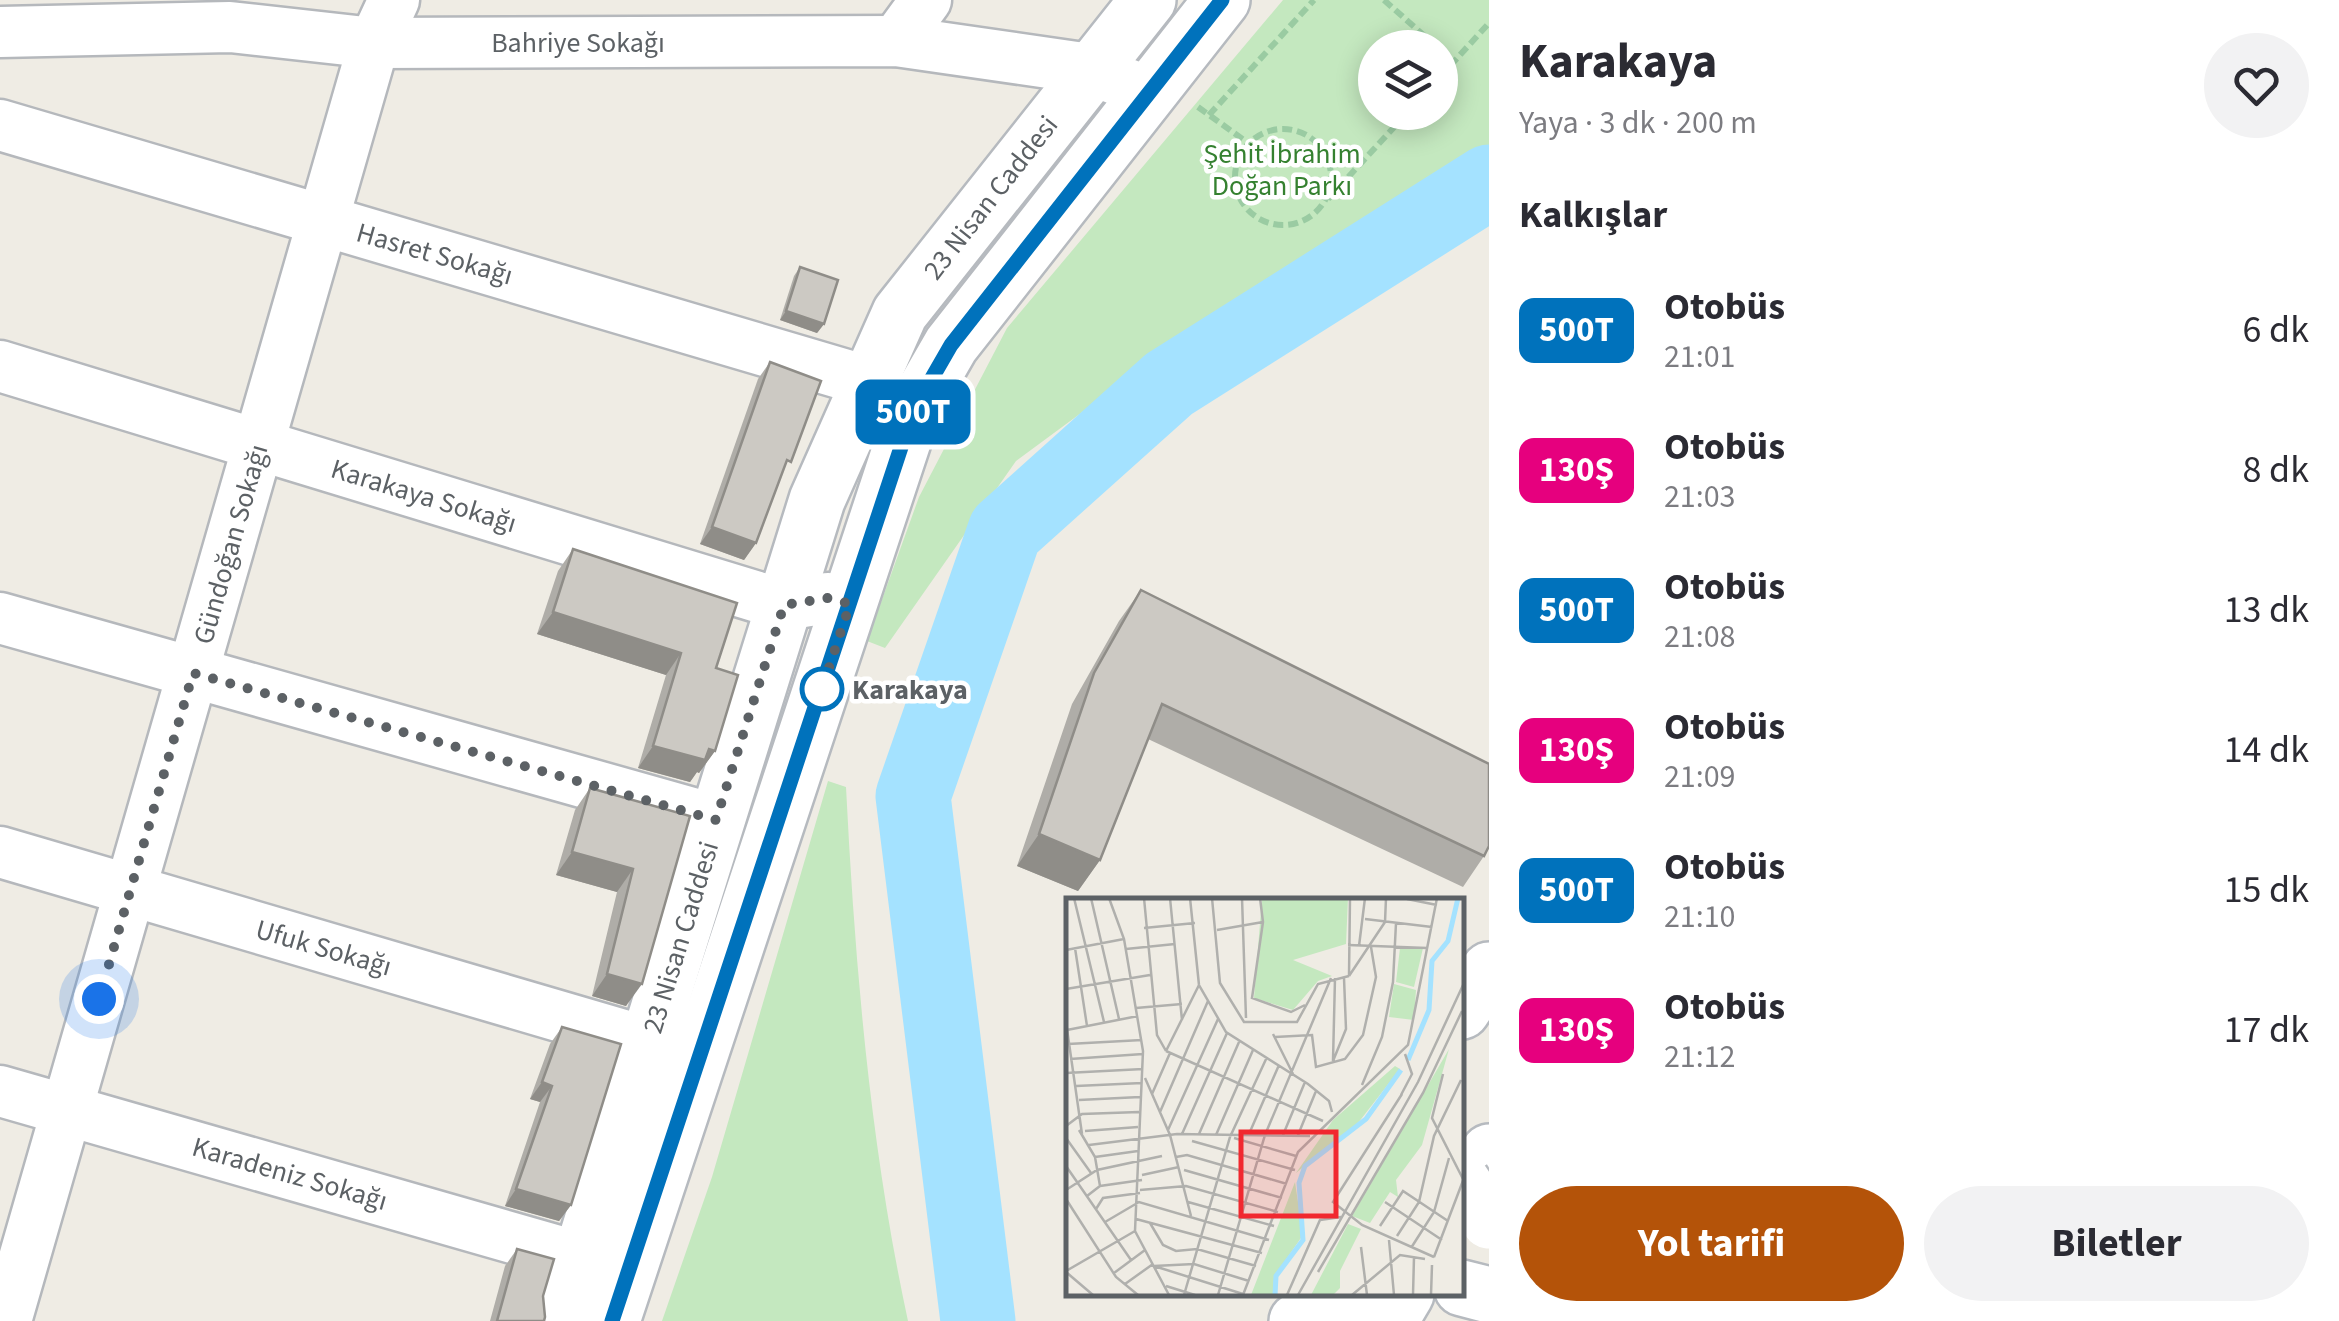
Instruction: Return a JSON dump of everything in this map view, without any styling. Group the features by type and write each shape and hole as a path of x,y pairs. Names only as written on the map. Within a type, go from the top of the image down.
{"street":[{"path":"896,41 926,0"},
{"name":"23 Nisan Caddesi","path":"560,1321 817,500 900,313 1148,0"},
{"name":"23 Nisan Caddesi","path":"612,1321 913,411 951,345 1222,0"},
{"name":"Bahriye Sokağı","path":"0,32 133,15 230,26 662,21 896,41 1090,69 1156,86"},
{"name":"Gündoğan Sokağı","path":"6,1321 323,220 384,22"},
{"name":"Hasret Sokağı","path":"0,125 870,382"},
{"name":"Karakaya Sokağı","path":"0,366 784,605 828,598 850,604"},
{"path":"0,618 716,820"},
{"name":"Ufuk Sokağı","path":"0,852 647,1042"},
{"path":"1464,1008 1489,970"},
{"name":"Karadeniz Sokağı","path":"0,1092 68,1108 579,1257"},
{"path":"1464,1196 1489,1152"},
{"path":"1464,1185 1489,1221"},
{"path":"1464,1289 1489,1296"},
{"path":"1297,1321 1397,1296"}],"path":[{"path":"1209,114 1314,0"},
{"path":"1384,0 1418,30"},
{"path":"1458,58 1489,23"},
{"path":"1156,86 1209,114 1248,143"},
{"path":"1317,212 1331,184 1326,155 1317,142 1290,128 1274,128 1248,143 1234,173 1236,190 1255,216 1287,225 1317,212 1392,130"}],"green space":[{"name":"Şehit İbrahim Doğan Parkı","path":"1283,0 1489,0 1489,158 1334,265 1138,371 1016,461 885,648 867,641 919,497 1007,328"},
{"path":"828,781 846,787 866,1055 908,1321 662,1321 712,1177"}],"building":[{"path":"800,267 838,280 824,324 786,311"},
{"path":"770,362 821,381 756,543 712,527"},
{"path":"573,549 737,603 716,668 738,675 715,751 709,749 705,760 653,746 681,653 553,612"},
{"path":"1141,590 1489,764 1489,846 1484,856 1162,704 1100,860 1039,834 1094,673"},
{"path":"590,788 690,816 642,984 607,974 633,869 572,852"},
{"path":"562,1027 621,1044 571,1205 516,1189 552,1086 542,1082"},
{"path":"517,1249 554,1259 543,1296 544,1321 497,1321"}],"waterway":[{"path":"978,1321 913,796 1005,531 1169,384 1489,182"}],"bus line":[{"name":"500T","path":"612,1321 913,411 951,345 1222,0"}],"place":[{"name":"Karakaya","path":"822,689"}],"route":[{"path":"99,999 193,673 716,820 784,605 828,598 850,604 822,689"}]}
